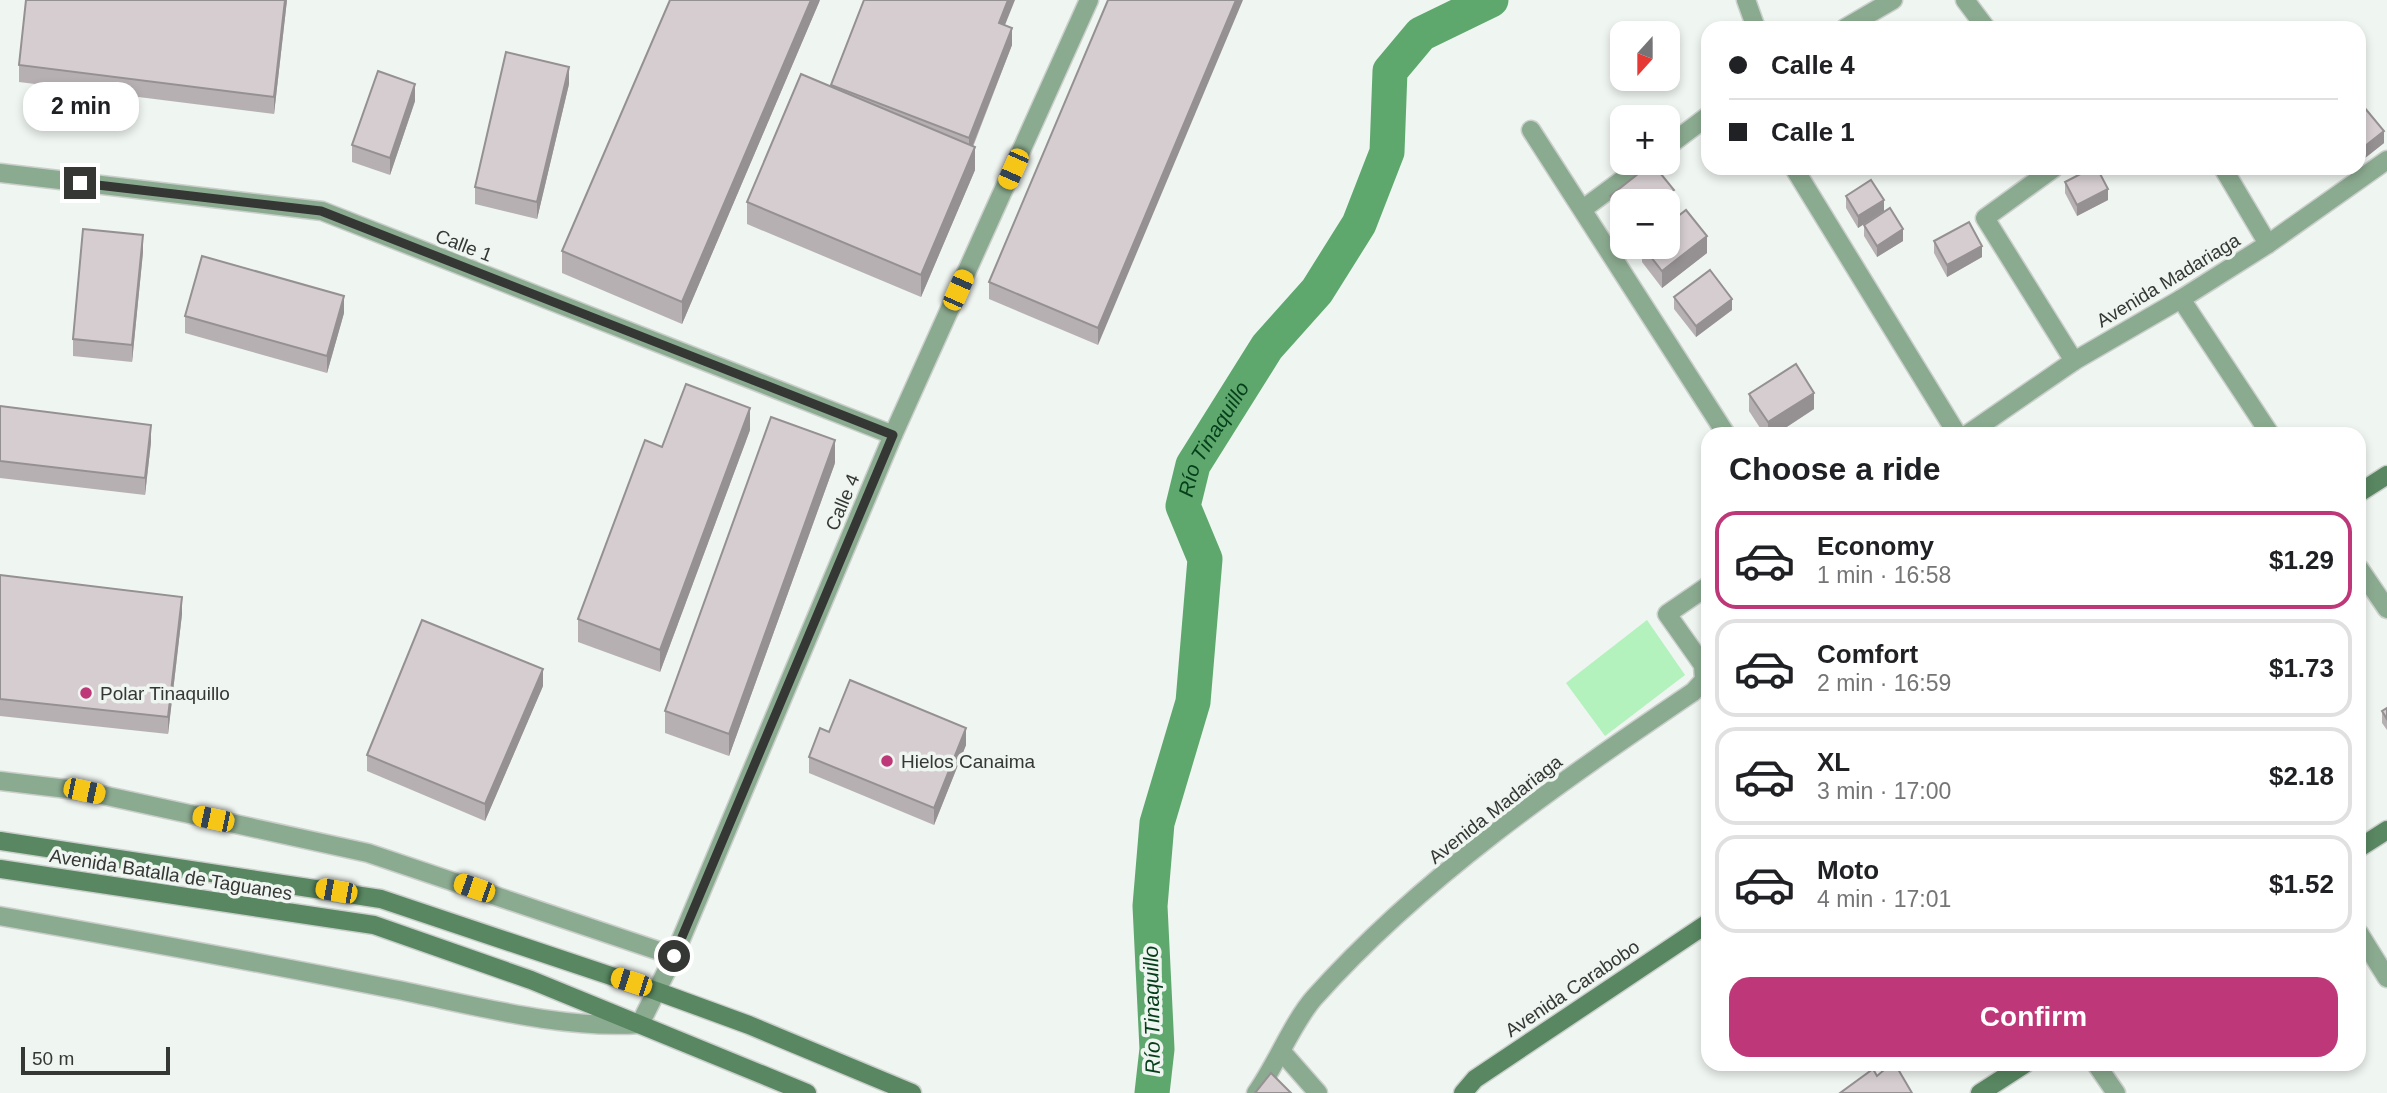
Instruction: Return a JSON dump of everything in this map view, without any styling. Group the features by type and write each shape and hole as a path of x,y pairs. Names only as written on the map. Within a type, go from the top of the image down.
{"street":[{"name":"Calle 4","path":"640,1024 674,956 893,435 1089,0"},
{"path":"1746,0 1754,21"},
{"path":"1857,21 1893,0"},
{"path":"1965,0 1981,21"},
{"path":"1680,137 1701,121"},
{"path":"1531,130 1722,427"},
{"name":"Avenida Madariaga","path":"2366,175 2387,160"},
{"name":"Calle 1","path":"0,173 321,211 893,435"},
{"path":"1583,209 1629,175"},
{"path":"1798,175 1953,427"},
{"path":"2044,175 1985,218 2074,361"},
{"path":"2226,175 2268,244"},
{"name":"Avenida Madariaga","path":"1978,427 2074,361 2181,299 2268,244 2366,175"},
{"path":"2181,299 2265,427"},
{"path":"2366,488 2387,475"},
{"path":"2366,578 2387,609"},
{"name":"Avenida Madariaga","path":"1701,591 1667,614 1701,662"},
{"name":"Avenida Madariaga","path":"1256,1093 1312,1000 1389,924 1457,864 1556,785 1693,692 1701,683"},
{"path":"0,781 84,791 368,853 674,956"},
{"path":"2366,844 2387,831"},
{"name":"Avenida Batalla de Taguanes","path":"0,841 381,899 656,991 749,1025 912,1093"},
{"name":"Avenida Batalla de Taguanes","path":"0,869 374,925 531,980 807,1093"},
{"path":"0,916 156,943 500,1010 562,1020 640,1024"},
{"name":"Avenida Carabobo","path":"1463,1093 1475,1079 1701,928"},
{"path":"2366,944 2387,978"},
{"path":"1282,1052 1318,1093"},
{"path":"1980,1093 2014,1071"},
{"path":"2101,1071 2116,1093"}],"green space":[{"path":"1647,620 1685,675 1605,736 1566,683"}],"building":[{"path":"26,0 285,0 274,97 19,65"},
{"path":"670,0 811,0 682,302 562,251"},
{"path":"864,0 1008,0 999,23 1012,28 969,138 831,85"},
{"path":"1108,0 1236,0 1098,328 989,282"},
{"path":"506,52 569,67 537,202 475,187"},
{"path":"378,71 415,84 390,158 352,145"},
{"path":"801,74 975,147 921,275 747,202"},
{"path":"2366,109 2384,131 2366,145"},
{"path":"1637,175 1662,175 1673,189 1619,189"},
{"path":"2078,175 2101,175 2108,189 2077,205 2065,182"},
{"path":"1871,180 1884,200 1858,216 1846,196"},
{"path":"1890,208 1903,229 1877,246 1864,225"},
{"path":"1686,210 1707,236 1680,257 1680,215"},
{"path":"1969,222 1982,246 1947,265 1934,241"},
{"path":"83,229 143,235 132,345 73,339"},
{"path":"202,256 344,296 327,356 185,316"},
{"path":"1652,259 1677,259 1662,271"},
{"path":"1710,270 1732,299 1696,326 1674,297"},
{"path":"1796,364 1814,393 1768,422 1749,394"},
{"path":"686,384 750,408 660,650 578,619 645,440 662,447"},
{"path":"0,406 151,425 145,478 0,461"},
{"path":"771,417 835,440 729,734 665,711"},
{"path":"0,575 182,597 168,717 0,699"},
{"path":"422,620 543,669 485,804 367,755"},
{"name":"Hielos Canaima","path":"850,680 966,728 934,808 809,757 820,728 829,732"},
{"path":"1870,1071 1874,1071 1877,1076 1883,1071 1899,1071 1912,1093 1840,1093"},
{"path":"1271,1073 1291,1093 1255,1093"}],"waterway":[{"name":"Río Tinaquillo","path":"1152,1093 1157,1049 1150,906 1157,823 1193,702 1205,559 1183,506 1193,465 1267,347 1317,291 1359,224 1387,152 1390,71 1421,34 1491,0"}],"place":[{"name":"Polar Tinaquillo","path":"86,693"},
{"name":"Hielos Canaima","path":"887,761"}],"route":[{"path":"80,183 321,211 893,435 674,956"}]}
